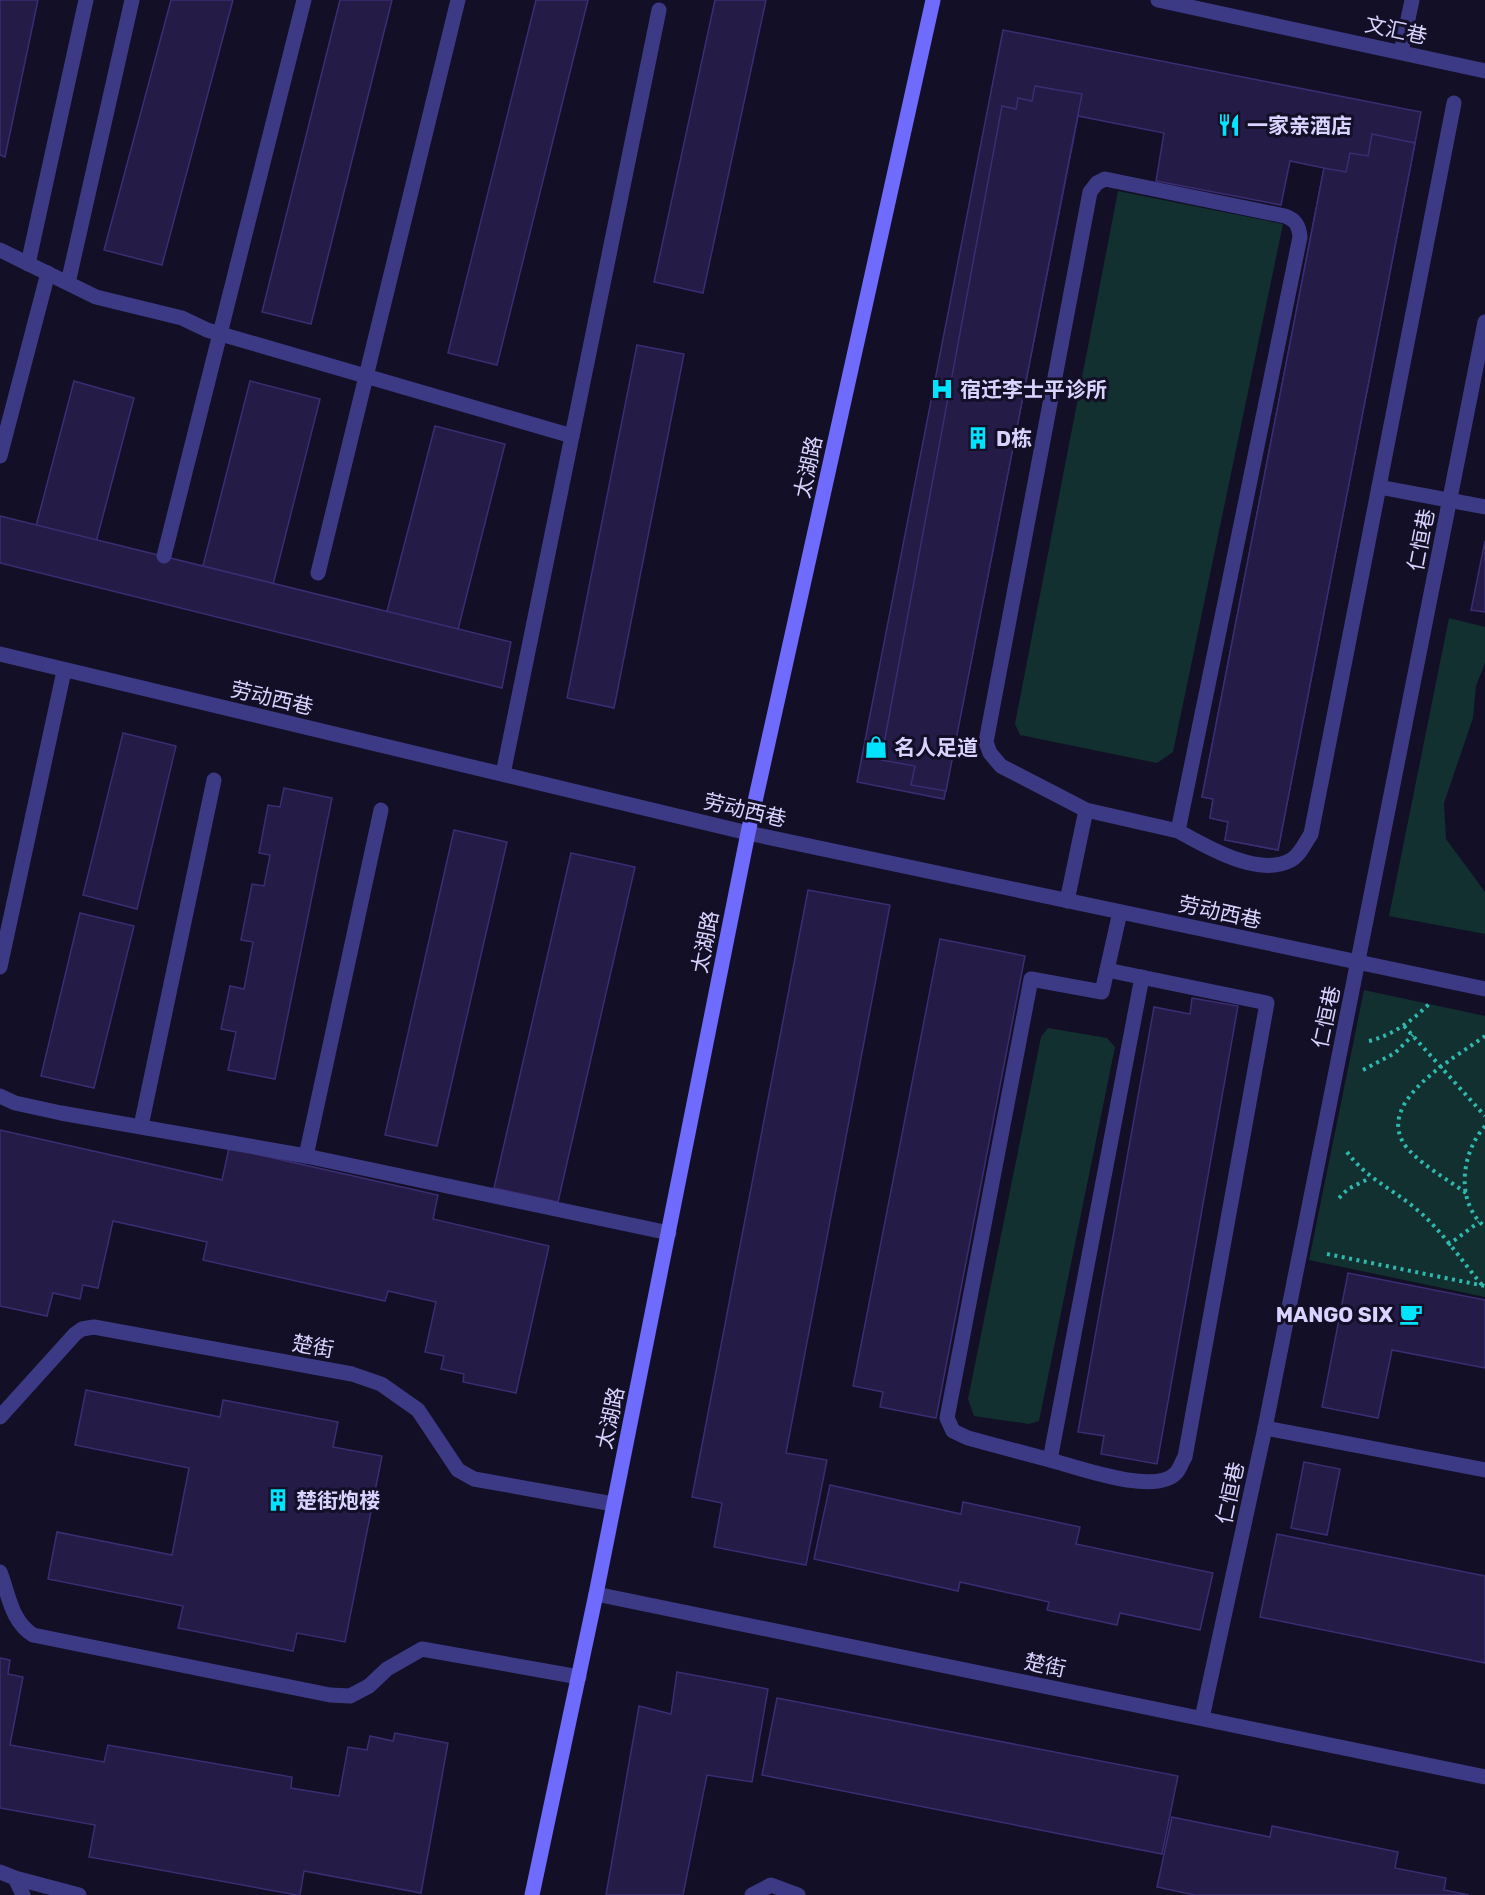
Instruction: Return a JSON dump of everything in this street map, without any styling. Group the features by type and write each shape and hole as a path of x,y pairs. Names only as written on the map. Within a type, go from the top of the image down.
{"street":[{"path":"28,264 86,0"},
{"path":"68,284 132,0"},
{"path":"165,556 304,0"},
{"path":"318,573 458,0"},
{"name":"太湖路","path":"532,1895 596,1594 748,833 933,0"},
{"name":"文汇巷","path":"1158,0 1485,70"},
{"path":"1401,52 1412,0"},
{"path":"503,774 659,10"},
{"path":"1178,831 1300,237 1299,228 1294,219 1285,216 1105,179 1097,183 1090,192 986,742 990,753 1001,766 1086,810 1178,831 1224,855 1251,863 1279,865 1293,859 1311,834 1454,103"},
{"path":"0,250 96,297 182,318 220,334 572,436"},
{"path":"0,456 48,273"},
{"name":"仁恒巷","path":"1202,1718 1265,1428 1485,322"},
{"path":"1379,487 1485,507"},
{"name":"劳动西巷","path":"0,654 748,833 1485,989"},
{"path":"0,967 64,670"},
{"path":"141,1126 214,780"},
{"path":"306,1156 381,810"},
{"path":"1067,901 1086,810"},
{"path":"1107,970 1267,1003 1185,1456 1176,1473 1165,1480 1143,1483 968,1438 953,1431 947,1418 1030,979 1102,992 1120,912"},
{"path":"1050,1460 1142,977"},
{"path":"0,1096 61,1113 306,1156 669,1233"},
{"name":"楚街","path":"0,1417 75,1334 82,1329 94,1327 352,1374 381,1384 403,1397 418,1410 458,1470 474,1479 614,1504"},
{"path":"1265,1428 1485,1470"},
{"path":"0,1572 16,1619 21,1627 33,1635 330,1695 350,1696 369,1686 387,1669 422,1649 579,1677"},
{"name":"楚街","path":"596,1594 1485,1777"},
{"path":"0,1872 79,1895"},
{"path":"15,1878 23,1895"},
{"path":"752,1895 771,1885 798,1895"}],"path":[{"path":"1341,1048 1385,1037 1404,1026 1451,981"},
{"path":"1404,1026 1485,1116"},
{"path":"1355,1076 1395,1053 1413,1035"},
{"path":"1466,1193 1423,1163 1406,1147 1399,1131 1401,1106 1407,1097 1442,1067 1485,1036"},
{"path":"1485,1126 1469,1149 1464,1174 1466,1193 1479,1222 1485,1227"},
{"path":"1342,1145 1370,1178 1414,1207 1484,1286"},
{"path":"1334,1203 1348,1189 1370,1178"},
{"path":"1448,1245 1479,1222"},
{"path":"1324,1247 1325,1253 1484,1286"}],"green space":[{"path":"1118,191 1283,224 1173,752 1157,763 1020,735 1015,724"},
{"path":"1449,618 1485,627 1485,663 1476,686 1473,718 1444,803 1446,839 1485,892 1485,934 1389,916"},
{"path":"1364,990 1485,1016 1485,1297 1309,1260"},
{"path":"1048,1028 1107,1038 1115,1047 1039,1421 1029,1424 974,1416 968,1399 1041,1037"}],"building":[{"path":"0,0 38,0 5,157 0,155"},
{"path":"171,0 233,0 162,265 104,250"},
{"path":"340,0 392,0 311,324 262,312"},
{"path":"536,0 588,0 497,365 448,353"},
{"path":"715,0 766,0 703,293 654,282"},
{"path":"1003,30 1421,112 1278,850 1225,840 1228,822 1210,818 1213,799 1202,797 1324,168 1290,161 1281,205 1156,181 1164,133 1078,116 944,799 857,782"},
{"name":"D栋","path":"1035,86 1082,94 946,791 911,785 915,766 881,760 1002,106 1016,109 1018,98 1032,101"},
{"path":"1372,134 1415,143 1278,850 1225,840 1228,822 1210,818 1213,799 1202,797 1324,168 1346,172 1350,153 1368,156"},
{"path":"637,345 684,354 614,708 567,698"},
{"path":"74,381 134,398 85,584 25,568"},
{"path":"250,381 320,399 264,620 194,601"},
{"path":"435,426 505,444 449,665 378,646"},
{"path":"0,516 511,642 502,688 0,563"},
{"path":"1485,541 1485,612 1471,610"},
{"path":"123,733 176,746 137,909 83,895"},
{"path":"284,788 332,798 275,1079 228,1070 236,1032 221,1029 230,986 244,989 253,942 241,940 252,884 264,886 270,855 259,853 268,805 280,807"},
{"path":"454,830 507,842 437,1146 385,1135"},
{"path":"571,853 635,867 558,1202 494,1188"},
{"path":"808,890 890,905 786,1453 827,1460 806,1565 714,1547 722,1503 692,1497"},
{"path":"80,913 134,926 94,1088 41,1076"},
{"path":"940,939 1025,956 936,1418 880,1407 883,1392 853,1386"},
{"path":"1192,998 1238,1006 1157,1464 1101,1454 1104,1436 1078,1432 1154,1007 1190,1014"},
{"path":"0,1130 222,1180 229,1148 438,1195 433,1219 549,1246 516,1393 463,1382 464,1374 441,1369 444,1356 425,1352 436,1302 388,1291 385,1301 203,1260 207,1242 113,1221 98,1288 83,1285 80,1299 53,1293 47,1316 0,1306"},
{"path":"1348,1273 1485,1300 1485,1368 1392,1350 1378,1418 1322,1407"},
{"name":"楚街炮楼","path":"86,1390 220,1417 223,1400 338,1422 333,1447 382,1456 345,1642 297,1633 293,1651 178,1628 183,1606 48,1579 57,1532 172,1555 189,1468 75,1445"},
{"path":"1304,1462 1340,1469 1327,1535 1291,1528"},
{"path":"830,1485 961,1514 963,1502 1080,1527 1076,1544 1213,1573 1200,1630 1120,1613 1117,1625 1047,1610 1049,1602 960,1582 958,1591 814,1559"},
{"path":"1277,1534 1485,1576 1485,1663 1260,1617"},
{"path":"0,1658 10,1660 8,1674 23,1677 10,1745 104,1762 108,1745 292,1777 291,1788 339,1796 348,1747 367,1750 370,1736 393,1741 395,1733 448,1743 421,1893 304,1871 300,1895 297,1895 89,1857 95,1825 0,1808"},
{"path":"677,1672 768,1689 752,1782 707,1775 683,1895 606,1895 639,1706 671,1714"},
{"path":"777,1698 1178,1776 1162,1854 762,1775"},
{"path":"1172,1817 1270,1837 1272,1826 1398,1852 1395,1868 1446,1878 1444,1890 1469,1895 1194,1895 1157,1887"}],"place":[{"name":"一家亲酒店","path":"1229,125"},
{"name":"宿迁李士平诊所","path":"942,389"},
{"name":"D栋","path":"978,438"},
{"name":"名人足道","path":"876,747"},
{"name":"MANGO SIX","path":"1411,1314"},
{"name":"楚街炮楼","path":"278,1500"}]}
